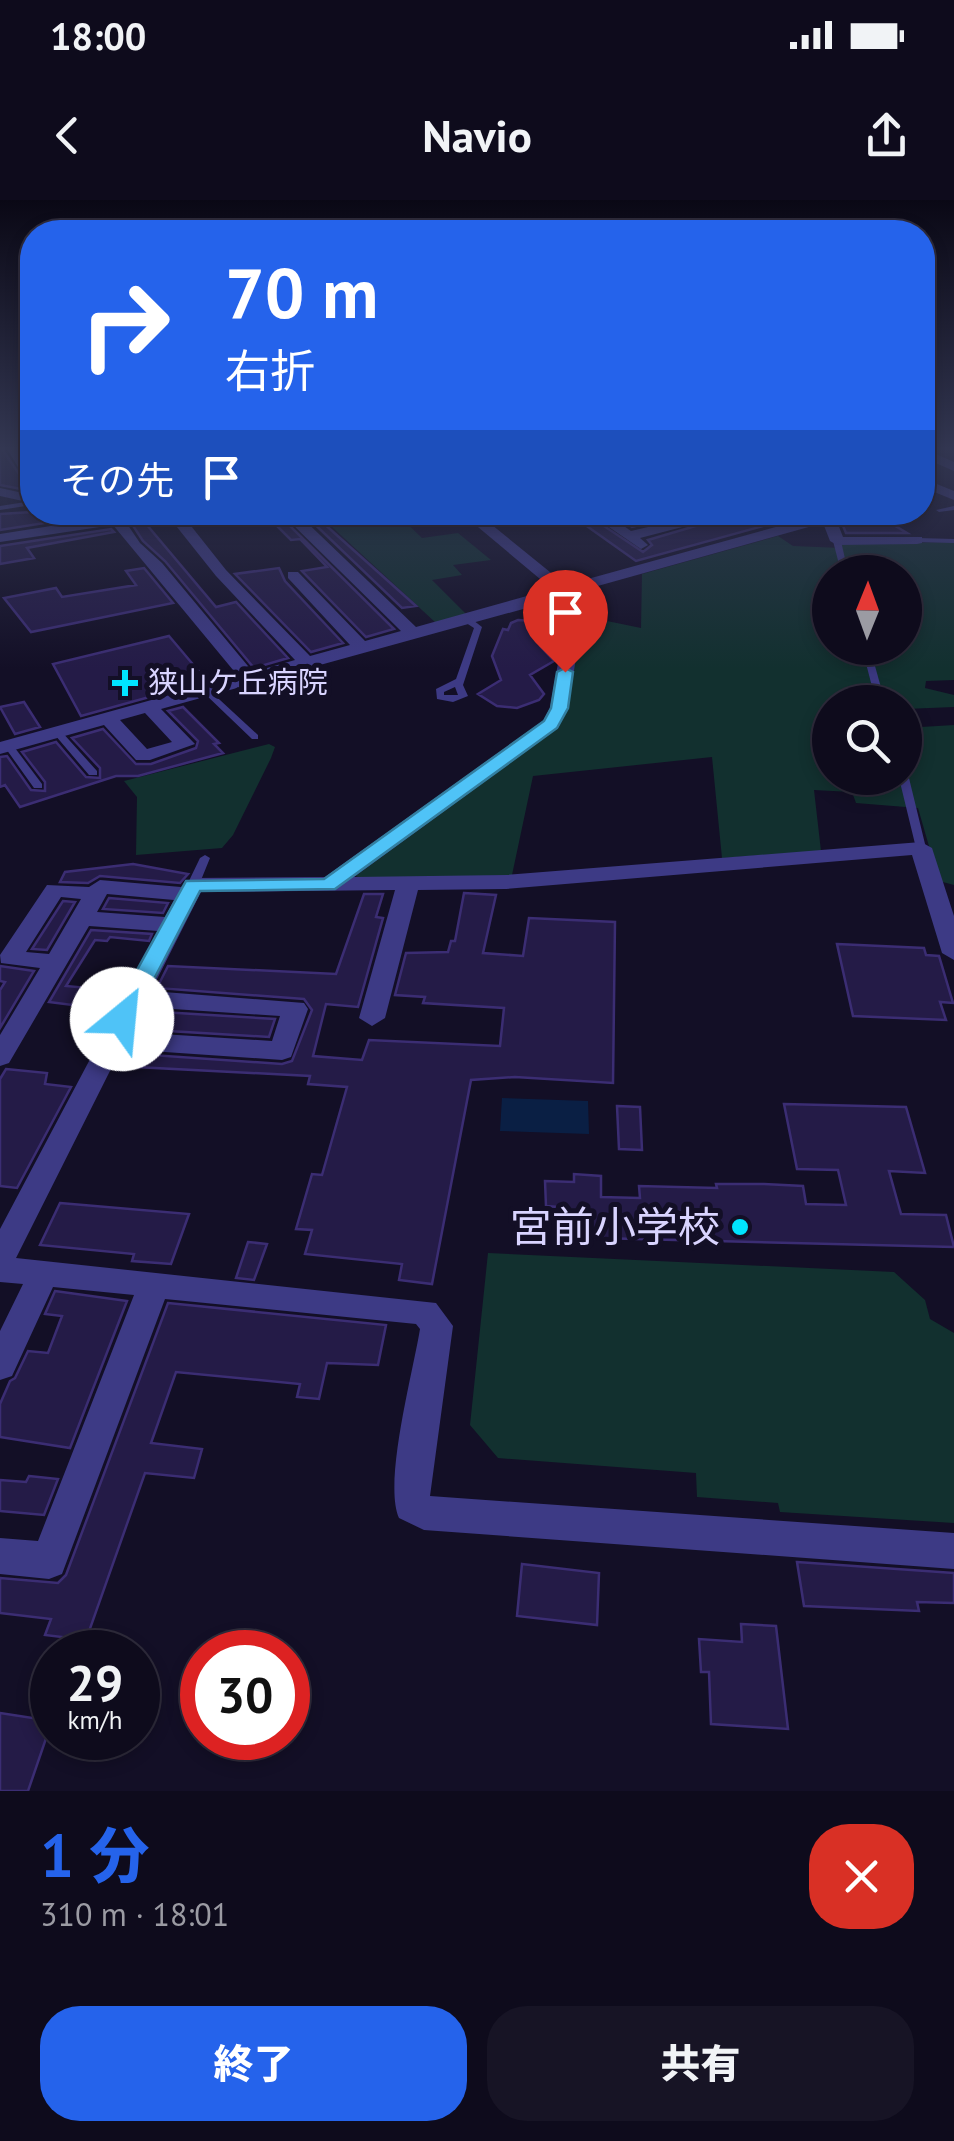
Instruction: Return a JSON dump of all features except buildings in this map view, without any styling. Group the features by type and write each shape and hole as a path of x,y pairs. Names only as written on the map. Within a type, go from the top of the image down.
{"street":[{"path":"1,535 76,525"},
{"path":"122,525 250,679"},
{"path":"182,525 221,573 307,663"},
{"path":"296,525 347,600 362,648"},
{"path":"484,525 572,590"},
{"path":"612,525 665,562"},
{"path":"628,536 676,525"},
{"path":"4,747 797,525"},
{"path":"827,525 837,541 916,540"},
{"path":"872,525 884,541"},
{"path":"293,575 414,634"},
{"path":"328,885 551,724 559,708 572,590"},
{"path":"108,718 143,756 185,744 150,706"},
{"path":"0,1058 100,888 506,882 922,848 954,953"},
{"path":"372,1018 408,884"},
{"path":"0,1259 190,889"},
{"path":"53,962 10,958 55,890 96,894"},
{"path":"82,918 172,924"},
{"path":"112,1040 282,1051 294,1010 133,998"},
{"path":"0,1269 412,1310 434,1318 437,1326 412,1480 412,1506 424,1513 954,1551"},
{"path":"0,1366 44,1273"},
{"path":"0,1556 49,1561 154,1284"}],"lane":[{"path":"916,540 954,540"},
{"path":"837,541 841,555"},
{"path":"460,681 478,627 466,619"},
{"path":"207,691 255,738"},
{"path":"58,733 92,773"},
{"path":"4,747 38,786"},
{"path":"908,795 922,848"},
{"path":"190,889 205,858"}],"green space":[{"path":"330,525 408,525 422,538 458,533 491,560 453,565 462,575 432,580 468,616 436,623"},
{"path":"778,536 793,546 841,548 842,544 954,542 954,680 926,681 925,688 954,695 954,707 922,708 922,685 812,685 812,795 821,851 722,858 712,757 533,776 512,875 367,881 351,874 560,724 567,710 578,615 641,628 642,574"},
{"path":"954,725 954,885 939,881 918,808 856,803 853,795 922,795 922,727"},
{"path":"269,744 275,747 271,758 233,835 222,848 136,855 137,797 124,781"},
{"path":"488,1253 894,1272 925,1300 930,1319 954,1333 954,1523 780,1512 778,1503 697,1497 696,1473 498,1458 470,1425"}],"water":[{"path":"502,1098 588,1101 589,1134 500,1131"}],"place":[{"name":"狭山ケ丘病院","path":"125,683"},
{"name":"宮前小学校","path":"740,1227"}],"route":[{"path":"122,1019 193,885 328,885 551,724 559,708 565,672"}]}
